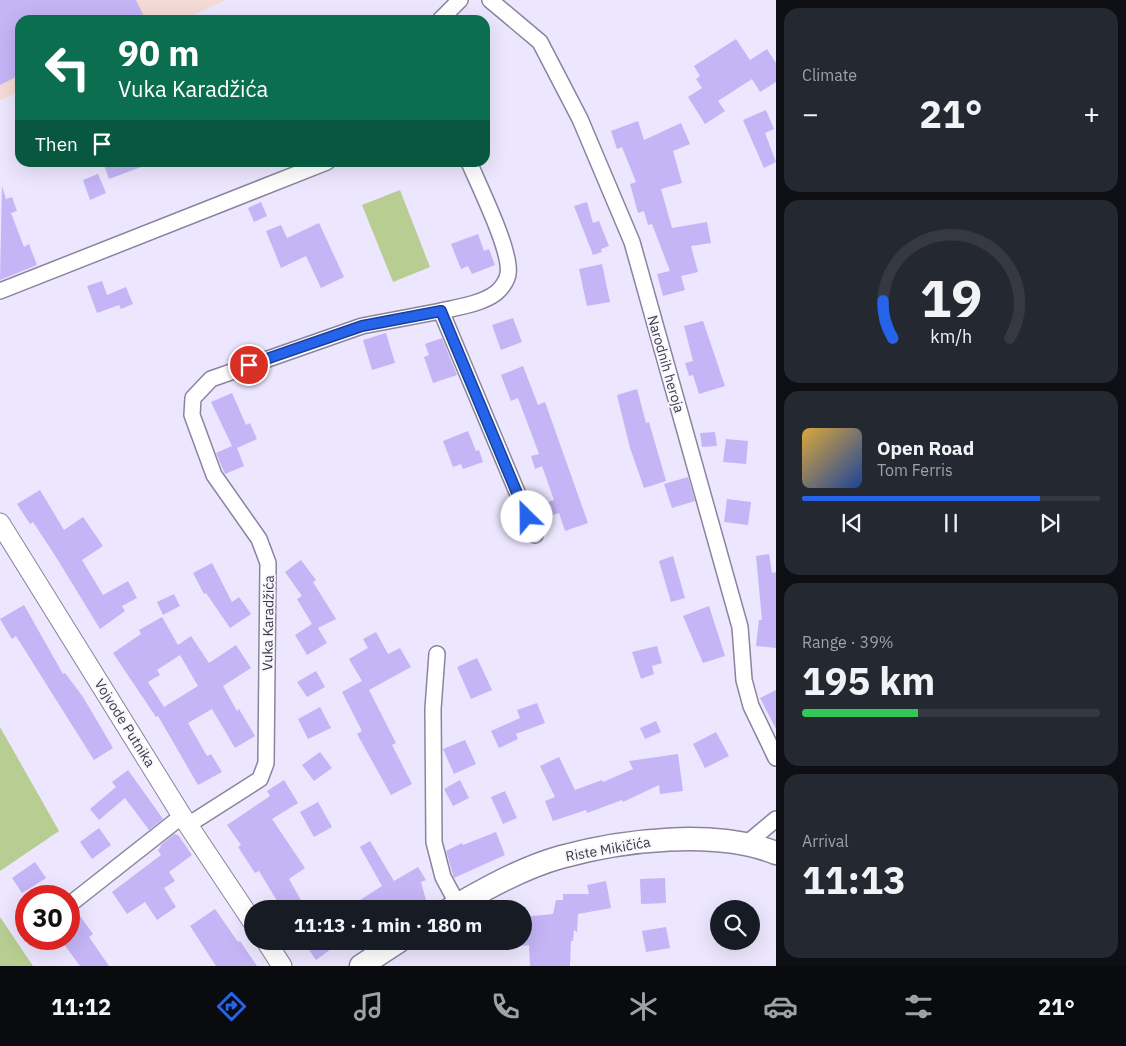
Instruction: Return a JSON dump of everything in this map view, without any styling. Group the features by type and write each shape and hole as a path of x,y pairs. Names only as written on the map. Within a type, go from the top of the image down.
{"main road":[{"name":"Riste Mikičića","path":"466,900 497,882 560,857 659,840 700,839 745,845 776,853"},
{"path":"361,966 385,950"}],"street":[{"path":"445,15 460,0"},
{"name":"Narodnih heroja","path":"490,0 540,42 580,119 632,242 740,627 744,680 750,706 776,758"},
{"path":"0,291 314,167"},
{"name":"Vuka Karadžića","path":"80,897 185,821 260,779 266,763 268,563 259,539 214,475 192,415 194,398 212,378 362,326 441,311 481,301 495,294 503,286 508,274 506,253 471,167"},
{"path":"441,311 535,535"},
{"name":"Vojvode Putnika","path":"0,523 185,821 244,909"},
{"path":"437,654 433,710 434,842 452,900"},
{"path":"745,845 776,819"},
{"path":"272,950 282,966"}],"shaded area":[{"path":"0,0 226,0 193,15 15,15 15,94 0,100"}],"green space":[{"path":"400,190 430,267 393,282 362,205"},
{"path":"0,727 59,831 0,871"},
{"path":"0,917 15,939 15,950 22,950 33,966 0,966"}],"building":[{"path":"0,0 136,0 143,14 141,15 15,15 15,78 0,85"},
{"path":"736,39 750,60 767,49 776,63 776,82 760,92 752,79 718,101 725,111 705,124 688,97 702,88 696,79 700,76 694,66"},
{"path":"766,110 774,129 765,133 776,162 764,168 743,120"},
{"path":"638,121 644,140 681,123 690,144 673,151 682,183 661,189 672,228 707,222 711,243 691,246 698,272 681,276 685,290 663,296 657,274 670,271 652,224 648,225 644,211 638,213 630,184 636,182 622,147 617,149 611,131"},
{"path":"105,167 141,167 109,179"},
{"path":"98,174 106,193 90,200 83,180"},
{"path":"2,186 6,199 12,197 17,211 11,213 24,247 29,244 37,265 0,280"},
{"path":"261,202 267,216 254,222 248,208"},
{"path":"587,202 593,223 599,221 609,246 601,249 602,252 593,255 574,206"},
{"path":"319,223 344,277 321,288 306,256 281,268 266,231 281,225 287,238"},
{"path":"478,234 484,251 489,249 495,265 472,274 468,266 461,269 451,244"},
{"path":"602,264 610,302 587,306 579,269"},
{"path":"102,281 107,295 126,287 133,304 121,309 119,305 97,313 87,286"},
{"path":"513,318 522,342 501,350 492,325"},
{"path":"703,321 725,386 699,394 693,375 689,376 685,363 693,361 684,326"},
{"path":"386,333 395,363 372,370 363,340"},
{"path":"442,338 457,375 433,383 424,357 429,355 425,344"},
{"path":"523,366 538,405 545,402 588,523 565,531 559,513 553,515 548,502 554,500 542,466 535,469 531,456 539,454 518,398 511,401 501,375"},
{"path":"637,389 646,423 649,422 666,481 644,488 630,448 617,395"},
{"path":"232,393 246,425 250,423 257,439 237,448 244,466 225,474 216,453 232,446 211,402"},
{"path":"468,431 476,451 479,450 483,462 463,469 461,464 453,467 443,441"},
{"path":"715,432 717,446 702,447 700,433"},
{"path":"726,439 748,441 746,464 723,462"},
{"path":"688,477 695,501 672,508 664,484"},
{"path":"40,490 64,530 83,517 103,546 82,560 103,595 128,581 137,598 122,606 125,611 100,629 33,522 30,524 17,504"},
{"path":"727,499 751,502 748,525 724,522"},
{"path":"769,554 772,573 776,572 776,648 756,646 759,620 762,620 756,556"},
{"path":"673,556 685,598 671,602 659,561"},
{"path":"301,560 316,580 313,582 336,619 318,628 327,643 307,655 295,635 312,624 297,599 302,596 285,572"},
{"path":"212,563 232,602 239,597 251,614 230,628 206,593 204,594 193,573"},
{"path":"174,594 180,606 163,615 157,602"},
{"path":"24,605 63,674 65,673 83,697 113,748 94,760 16,636 12,639 0,619"},
{"path":"709,606 725,656 703,663 683,616"},
{"path":"162,617 178,645 191,636 209,663 236,645 251,668 223,686 237,711 239,709 255,736 235,748 212,709 188,723 207,756 211,754 222,772 198,785 158,716 156,717 113,653 141,634 139,630","holes":["180,655 198,686 164,707 148,682 160,675 157,670"]},
{"path":"376,632 388,654 400,648 411,667 369,690 396,743 392,745 412,784 391,795 357,734 362,731 342,692 362,681 349,659 368,648 363,639"},
{"path":"657,646 662,663 652,666 654,674 641,679 632,652"},
{"path":"477,658 492,690 471,699 457,667"},
{"path":"316,671 325,687 307,697 297,682"},
{"path":"776,690 776,729 760,698"},
{"path":"537,703 545,723 516,734 518,739 499,748 491,731 520,718 517,710"},
{"path":"320,707 331,728 308,739 298,719"},
{"path":"656,721 661,732 645,739 640,728"},
{"path":"716,732 729,756 705,768 693,744"},
{"path":"465,740 476,764 454,774 443,749"},
{"path":"320,752 332,768 314,781 302,765"},
{"path":"678,754 683,791 660,794 659,785 623,802 622,800 587,813 586,810 553,821 545,801 555,797 540,766 559,757 575,790 602,780 603,782 633,769 629,761"},
{"path":"128,770 163,819 149,830 125,798 99,820 90,809 116,787 112,782"},
{"path":"284,780 298,803 272,819 305,868 289,879 301,900 277,900 259,871 255,873 238,847 241,845 227,825 270,796 267,791"},
{"path":"460,780 469,798 453,806 444,789"},
{"path":"505,791 517,818 503,824 491,797"},
{"path":"318,802 332,827 314,837 300,812"},
{"path":"99,828 111,845 92,859 80,842"},
{"path":"496,832 505,855 454,878 446,851 462,843 463,845"},
{"path":"174,834 178,835 192,855 169,872 175,881 164,888 176,907 157,920 145,902 127,914 112,892 161,855 158,850 160,846"},
{"path":"370,841 394,881 418,867 426,880 421,882 426,900 360,900 382,886 360,847"},
{"path":"35,862 46,878 35,885 17,885 12,878"},
{"path":"665,878 666,903 641,904 640,879"},
{"path":"606,881 611,908 578,914 577,932 574,930 573,941 571,941 570,966 530,966 532,916 553,914 556,900 563,900 563,894 589,894 587,885"},
{"path":"215,909 257,966 216,966 190,926"},
{"path":"80,916 93,934 89,937 109,966 80,966 68,950 80,950"},
{"path":"666,927 670,948 646,952 642,931"},
{"path":"309,950 330,950 316,960"}],"route":[{"path":"249,365 362,326 441,311 527,517"}]}
